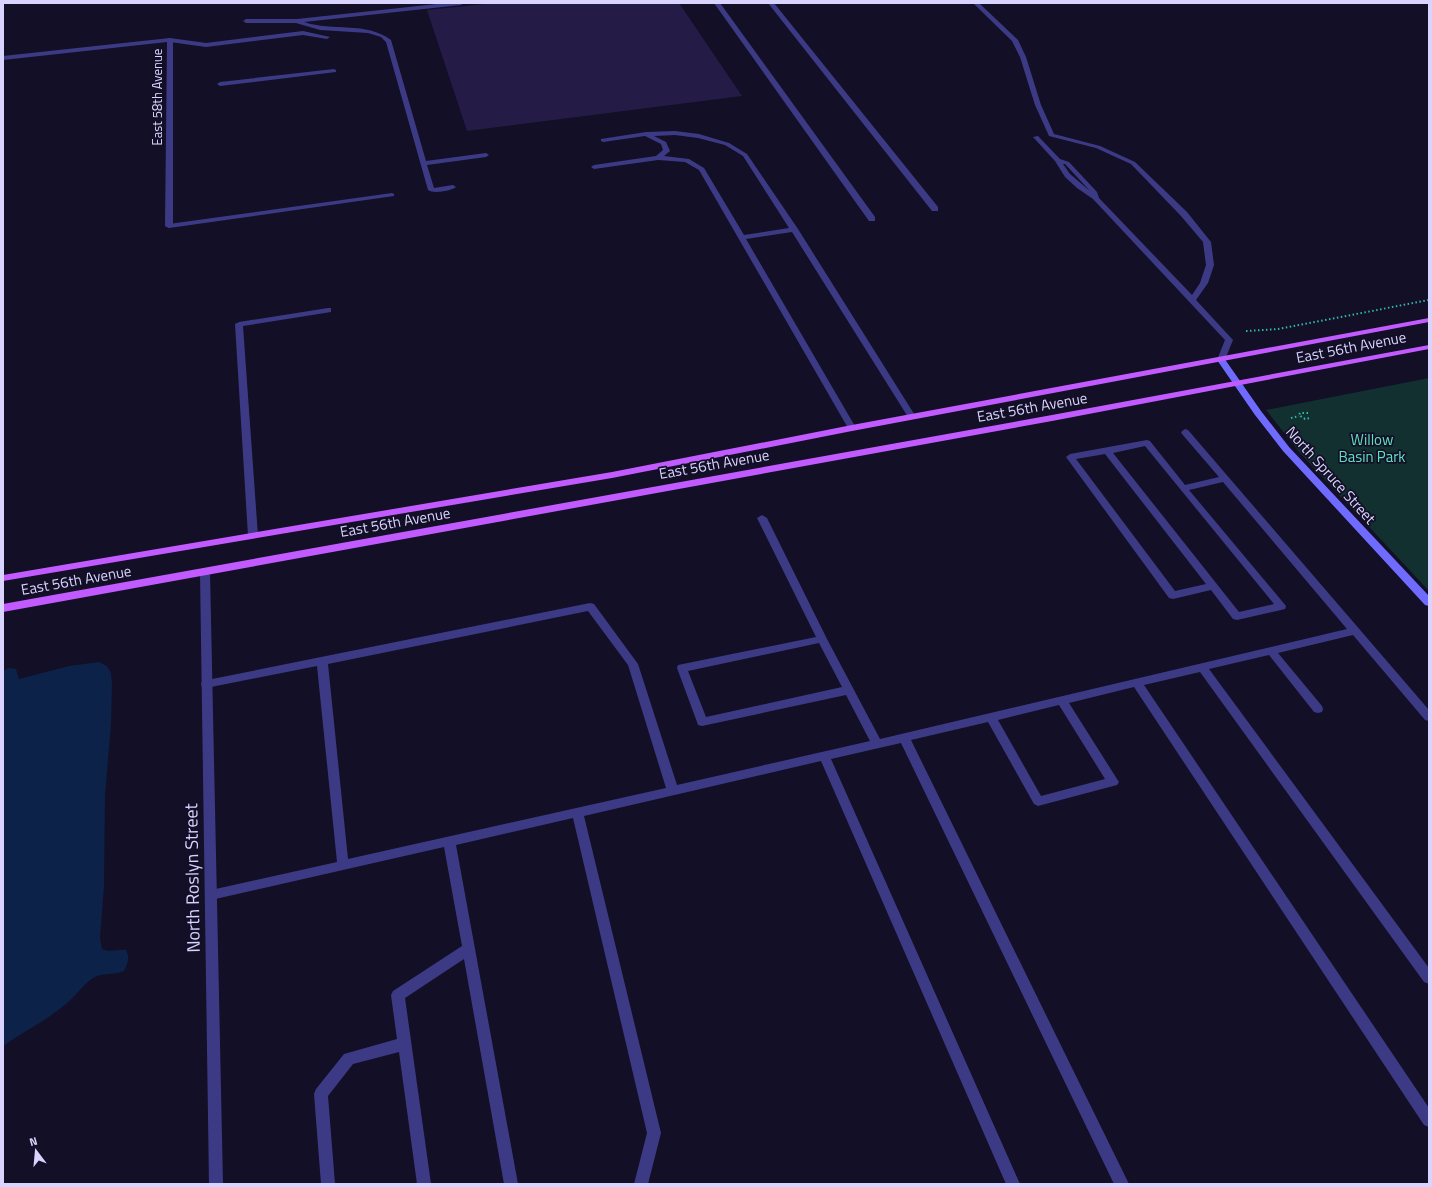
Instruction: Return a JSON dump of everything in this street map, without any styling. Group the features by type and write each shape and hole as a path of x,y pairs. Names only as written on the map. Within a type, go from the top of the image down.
{"main road":[{"name":"East 56th Avenue","path":"3,578 612,475 852,428 1429,320"},
{"name":"East 56th Avenue","path":"3,608 1237,384 1429,347"}],"street":[{"path":"246,21 297,21 461,3"},
{"path":"717,3 872,218"},
{"path":"771,3 934,209"},
{"path":"976,3 1015,40 1023,57 1036,98 1051,135 1098,147 1133,163 1184,214 1207,242 1210,265 1204,283 1192,300"},
{"path":"297,21 317,28 366,31 380,34 389,41 431,190 453,187"},
{"path":"170,40 206,45 303,34 327,37"},
{"name":"East 58th Avenue","path":"3,58 170,40 169,226 392,195"},
{"path":"220,84 334,71"},
{"path":"603,140 646,134 675,133 699,136 727,144 745,155 912,417"},
{"path":"646,134 664,143 667,151 658,158"},
{"path":"1036,137 1058,160 1059,165 1067,174 1085,192 1095,198 1229,340 1221,360"},
{"path":"424,163 486,155"},
{"path":"594,167 658,158 687,160 702,169 852,428"},
{"path":"742,237 794,230"},
{"path":"253,536 239,324 328,310"},
{"name":"North Spruce Street","path":"1221,360 1258,413 1286,449 1429,602"},
{"path":"1185,432 1429,717"},
{"path":"1107,451 1214,586 1237,616 1282,606 1147,443 1070,458 1173,595 1214,586"},
{"path":"1183,488 1225,479"},
{"path":"762,518 822,639 877,744"},
{"name":"North Roslyn Street","path":"204,572 216,1184"},
{"path":"206,684 590,607 633,664 673,791"},
{"path":"210,895 877,744 1355,631"},
{"path":"822,639 682,668 702,722 848,690"},
{"path":"1271,651 1318,709"},
{"path":"322,661 343,865"},
{"path":"1202,667 1429,978"},
{"path":"1136,683 1429,1120"},
{"path":"991,717 1038,801 1113,782 1062,700"},
{"path":"904,737 1122,1184"},
{"path":"824,756 1013,1184"},
{"path":"577,812 654,1133 641,1184"},
{"path":"449,841 511,1184"},
{"path":"424,1184 398,995 468,949"},
{"path":"328,1184 321,1094 350,1059 404,1044"}],"path":[{"path":"1246,331 1278,329 1429,300"},
{"path":"1291,418 1299,416 1300,413 1308,413"},
{"path":"1299,416 1305,419 1310,418"}],"green space":[{"name":"Willow Basin Park","path":"1429,378 1429,591 1300,453 1266,410"}],"water":[{"path":"99,662 107,666 111,673 112,684 111,724 105,796 104,886 100,938 102,949 108,951 126,950 128,956 127,963 124,971 93,978 60,1009 3,1046 3,671 9,668 16,669 19,679 69,666"}],"building":[{"path":"494,3 679,3 742,96 467,131 427,10"}]}
